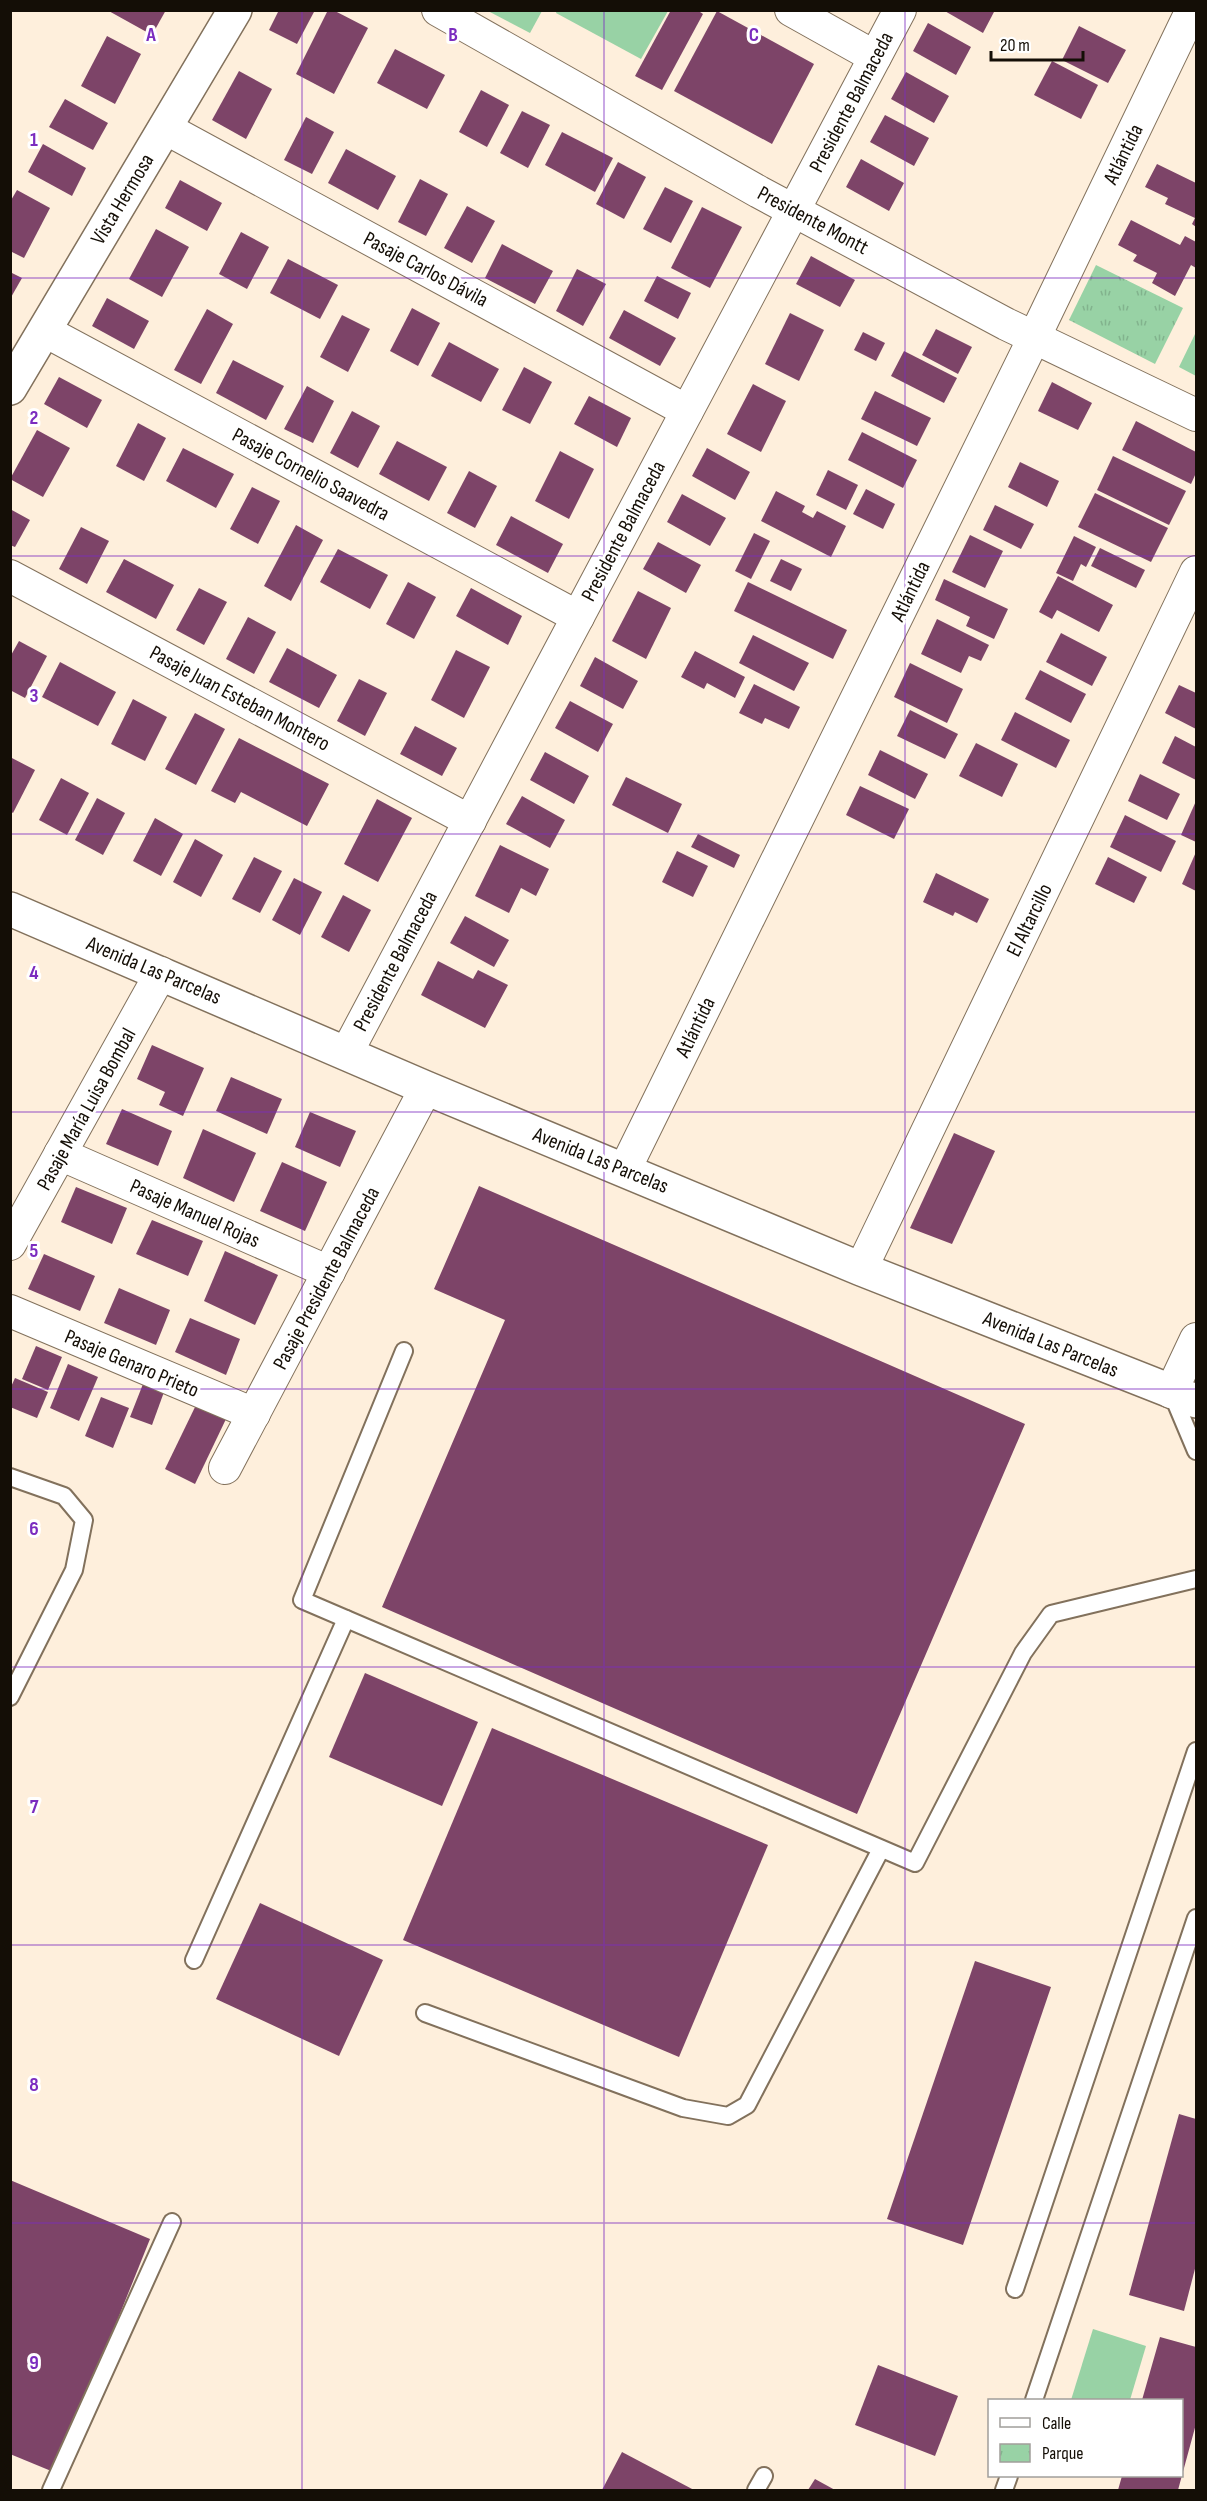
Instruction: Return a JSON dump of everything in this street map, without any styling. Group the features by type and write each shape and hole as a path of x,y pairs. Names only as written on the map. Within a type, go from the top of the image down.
{"street":[{"name":"Vista Hermosa","path":"10,388 235,10"},
{"name":"Presidente Montt","path":"438,10 794,210 1034,338 1197,415"},
{"path":"791,10 875,57"},
{"name":"Presidente Balmaceda","path":"347,1052 900,10"},
{"name":"Atlántida","path":"625,1170 1034,338 1192,10"},
{"name":"Pasaje Carlos Dávila","path":"165,128 687,411"},
{"name":"Pasaje Cornelio Saavedra","path":"45,331 578,617"},
{"name":"El Altarcillo","path":"861,1269 1197,572"},
{"name":"Pasaje Juan Esteban Montero","path":"10,576 470,821"},
{"name":"Avenida Las Parcelas","path":"10,909 347,1052 426,1088 861,1269 1184,1397"},
{"name":"Pasaje María Luisa Bombal","path":"10,1244 161,974"},
{"name":"Pasaje Presidente Balmaceda","path":"225,1468 426,1088"},
{"name":"Pasaje Manuel Rojas","path":"60,1154 329,1272"},
{"name":"Pasaje Genaro Prieto","path":"10,1311 254,1414"},
{"path":"1184,1397 1197,1339"}],"lane":[{"path":"404,1351 302,1600 915,1863 1023,1653 1051,1614 1197,1579"},
{"path":"1184,1397 1197,1451"},
{"path":"10,1476 64,1496 84,1520 74,1570 10,1696"},
{"path":"194,1960 346,1619"},
{"path":"1015,2289 1197,1750"},
{"path":"425,2013 683,2108 728,2116 747,2105 881,1849"},
{"path":"1034,2399 1197,1918"},
{"path":"51,2490 172,2222"}],"green space":[{"path":"557,10 668,11 641,59 556,13"},
{"path":"488,11 542,11 530,33"},
{"path":"1096,265 1183,308 1155,364 1069,320"},
{"path":"1196,332 1196,376 1179,367"},
{"path":"1093,2329 1146,2346 1130,2399 1071,2399"}],"building":[{"path":"107,10 166,10 152,35"},
{"path":"279,10 315,10 297,44 269,30"},
{"path":"328,10 333,10 368,28 334,94 296,74"},
{"path":"671,10 697,10 703,14 662,90 635,76"},
{"path":"943,10 995,10 983,33"},
{"path":"717,11 814,64 772,144 674,91"},
{"path":"928,23 971,47 956,75 913,51"},
{"path":"1079,26 1126,50 1108,83 1062,60"},
{"path":"107,36 141,54 115,104 81,86"},
{"path":"395,49 445,75 427,109 377,83"},
{"path":"1052,61 1098,85 1081,119 1034,95"},
{"path":"239,71 272,89 246,139 212,120"},
{"path":"906,72 949,96 934,123 891,99"},
{"path":"481,90 509,105 487,147 459,132"},
{"path":"65,99 108,123 93,150 49,127"},
{"path":"522,111 550,125 528,168 500,153"},
{"path":"885,115 929,138 914,166 870,142"},
{"path":"306,117 334,132 312,174 284,160"},
{"path":"562,132 613,158 595,192 545,165"},
{"path":"43,144 86,168 72,196 28,172"},
{"path":"346,149 396,176 378,210 328,183"},
{"path":"861,159 904,183 889,211 846,187"},
{"path":"618,162 646,177 624,219 596,204"},
{"path":"1157,164 1196,183 1196,227 1192,224 1195,218 1165,204 1168,198 1145,187"},
{"path":"420,179 448,194 426,236 398,222"},
{"path":"180,180 222,203 207,231 165,208"},
{"path":"665,187 693,201 671,243 643,229"},
{"path":"17,190 50,208 24,258 10,251 10,202"},
{"path":"467,206 495,221 472,263 444,248"},
{"path":"702,207 742,227 710,288 671,268"},
{"path":"1131,220 1180,245 1185,236 1196,242 1196,268 1191,265 1175,296 1152,283 1157,273 1133,261 1137,255 1118,245"},
{"path":"156,229 189,247 162,297 129,279"},
{"path":"241,232 269,247 247,289 219,274"},
{"path":"502,244 553,271 535,304 485,278"},
{"path":"811,256 855,280 840,307 796,284"},
{"path":"288,259 338,285 320,319 270,293"},
{"path":"577,269 606,284 583,326 556,311"},
{"path":"10,272 22,278 10,299"},
{"path":"657,276 691,293 678,319 644,301"},
{"path":"107,298 149,321 134,349 92,326"},
{"path":"412,308 440,323 418,366 390,351"},
{"path":"207,309 233,324 201,384 174,370"},
{"path":"624,310 676,338 660,366 609,338"},
{"path":"790,313 824,330 799,381 765,364"},
{"path":"342,315 370,329 348,372 320,357"},
{"path":"936,329 972,347 958,374 922,355"},
{"path":"863,332 885,343 876,361 854,350"},
{"path":"449,342 499,369 481,402 431,376"},
{"path":"904,351 957,378 944,403 891,376"},
{"path":"233,360 284,386 266,420 216,393"},
{"path":"524,367 552,382 530,424 502,410"},
{"path":"59,377 102,400 87,428 44,404"},
{"path":"1052,382 1092,403 1078,430 1038,411"},
{"path":"753,384 786,401 761,452 727,434"},
{"path":"307,386 334,401 313,443 284,429"},
{"path":"875,391 931,418 917,446 861,419"},
{"path":"589,396 631,418 617,447 574,424"},
{"path":"352,411 380,426 358,468 330,453"},
{"path":"1136,421 1196,452 1196,473 1191,484 1122,450"},
{"path":"138,423 166,438 144,481 116,466"},
{"path":"37,430 70,448 43,497 10,479"},
{"path":"862,432 917,460 903,488 848,460"},
{"path":"397,441 447,467 429,501 379,474"},
{"path":"183,448 234,474 216,508 166,481"},
{"path":"707,448 750,472 735,500 692,476"},
{"path":"560,451 594,469 569,519 535,501"},
{"path":"1113,456 1186,491 1169,525 1097,490"},
{"path":"1020,462 1059,481 1047,507 1008,487"},
{"path":"828,470 858,485 846,510 816,495"},
{"path":"469,471 497,486 475,528 447,513"},
{"path":"252,487 280,501 258,544 230,529"},
{"path":"866,489 895,504 883,529 853,514"},
{"path":"776,491 805,506 802,512 813,518 817,511 846,526 831,557 761,521"},
{"path":"1095,493 1168,528 1151,562 1078,527"},
{"path":"682,494 726,518 710,546 667,522"},
{"path":"995,505 1034,524 1021,549 983,530"},
{"path":"10,509 30,520 15,547 10,545"},
{"path":"511,516 563,544 548,573 496,545"},
{"path":"296,525 323,540 291,601 264,586"},
{"path":"81,527 109,541 87,584 59,569"},
{"path":"754,533 770,541 751,579 735,571"},
{"path":"970,535 1003,551 985,588 952,572"},
{"path":"1074,536 1096,547 1086,567 1081,564 1073,581 1056,573"},
{"path":"658,542 701,565 686,593 643,569"},
{"path":"1100,548 1145,570 1136,588 1091,566"},
{"path":"338,549 388,575 370,609 320,582"},
{"path":"124,559 174,585 156,619 106,592"},
{"path":"781,559 802,569 791,591 770,581"},
{"path":"1058,576 1113,605 1099,632 1057,610 1052,619 1039,612"},
{"path":"944,579 1008,609 994,639 966,626 970,617 935,600"},
{"path":"408,582 436,597 414,639 386,624"},
{"path":"748,582 847,630 833,659 734,611"},
{"path":"199,588 227,602 204,645 176,630"},
{"path":"471,588 522,616 508,645 456,616"},
{"path":"638,591 671,608 646,659 612,641"},
{"path":"248,617 276,632 254,674 226,659"},
{"path":"937,619 989,645 981,661 969,656 961,673 921,654"},
{"path":"1061,633 1107,657 1092,686 1046,662"},
{"path":"753,635 809,663 794,691 739,663"},
{"path":"19,641 47,656 25,698 10,690 10,657"},
{"path":"287,648 337,675 319,708 269,682"},
{"path":"456,650 490,667 464,718 431,700"},
{"path":"695,651 745,677 735,698 707,683 704,689 681,677"},
{"path":"595,657 638,681 623,709 580,686"},
{"path":"60,662 116,692 98,726 42,697"},
{"path":"910,663 963,689 947,723 894,697"},
{"path":"1040,670 1086,694 1071,723 1025,699"},
{"path":"359,679 387,693 365,736 337,721"},
{"path":"754,684 800,707 789,729 765,718 762,724 739,713"},
{"path":"1179,685 1196,693 1196,729 1165,713"},
{"path":"133,699 167,717 145,761 111,744"},
{"path":"570,701 613,724 598,752 555,728"},
{"path":"910,710 958,734 945,759 897,736"},
{"path":"1015,712 1070,740 1056,768 1001,740"},
{"path":"195,713 225,729 196,785 165,769"},
{"path":"415,726 457,748 442,776 400,754"},
{"path":"1175,736 1196,747 1196,780 1162,763"},
{"path":"239,738 329,784 307,826 241,792 235,803 211,791"},
{"path":"976,743 1018,764 1002,797 959,776"},
{"path":"880,750 928,774 915,799 868,775"},
{"path":"545,752 589,776 574,804 530,780"},
{"path":"10,757 35,770 13,813 10,811"},
{"path":"1140,774 1180,794 1167,820 1128,801"},
{"path":"626,777 682,804 668,833 612,805"},
{"path":"61,778 89,793 67,835 39,820"},
{"path":"860,786 909,809 894,839 846,815"},
{"path":"522,796 565,820 550,848 506,824"},
{"path":"97,798 125,813 103,855 75,840"},
{"path":"377,799 412,818 378,882 344,864"},
{"path":"1196,801 1196,842 1181,835"},
{"path":"1125,815 1176,841 1161,872 1110,847"},
{"path":"155,818 183,834 161,876 133,861"},
{"path":"698,834 740,855 734,868 691,847"},
{"path":"195,839 223,855 201,897 173,882"},
{"path":"500,845 549,869 536,896 521,888 509,913 475,896"},
{"path":"677,851 708,866 693,897 662,882"},
{"path":"1196,852 1196,891 1182,884"},
{"path":"254,857 282,871 260,913 232,899"},
{"path":"1108,857 1147,877 1134,903 1095,884"},
{"path":"936,873 989,899 977,923 955,912 953,916 923,902"},
{"path":"294,878 322,892 300,935 272,920"},
{"path":"343,895 371,910 349,952 321,937"},
{"path":"465,916 509,940 494,967 450,943"},
{"path":"438,961 473,979 478,970 508,985 485,1028 421,995"},
{"path":"152,1045 204,1068 183,1116 159,1105 165,1092 137,1079"},
{"path":"231,1077 282,1099 267,1134 216,1111"},
{"path":"122,1109 172,1131 158,1166 106,1144"},
{"path":"310,1112 356,1131 340,1167 295,1147"},
{"path":"203,1129 256,1153 234,1202 183,1178"},
{"path":"954,1133 995,1151 952,1244 910,1228"},
{"path":"282,1162 327,1182 305,1231 260,1211"},
{"path":"479,1186 1025,1424 857,1814 382,1607 505,1320 434,1289"},
{"path":"76,1187 127,1208 112,1244 61,1222"},
{"path":"152,1220 203,1241 188,1276 136,1254"},
{"path":"225,1251 278,1275 255,1325 204,1301"},
{"path":"44,1254 95,1276 80,1311 28,1289"},
{"path":"119,1288 170,1310 156,1345 104,1323"},
{"path":"190,1318 240,1339 226,1375 175,1352"},
{"path":"36,1346 62,1357 48,1390 22,1379"},
{"path":"68,1364 98,1377 79,1421 50,1408"},
{"path":"15,1378 48,1392 37,1418 10,1407 10,1389"},
{"path":"143,1384 164,1392 152,1425 130,1417"},
{"path":"101,1397 129,1408 113,1448 85,1436"},
{"path":"196,1405 226,1419 195,1484 165,1469"},
{"path":"365,1673 478,1722 442,1806 329,1757"},
{"path":"492,1728 768,1845 679,2057 403,1940"},
{"path":"260,1903 383,1960 339,2056 216,1999"},
{"path":"975,1961 1051,1987 963,2245 887,2219"},
{"path":"1179,2114 1196,2119 1196,2265 1184,2311 1129,2295"},
{"path":"10,2180 150,2239 56,2473 10,2454"},
{"path":"1160,2337 1196,2347 1196,2424 1183,2472 1183,2399 1142,2399"},
{"path":"878,2365 958,2396 935,2456 855,2425"},
{"path":"622,2452 694,2490 602,2490"},
{"path":"1122,2477 1182,2477 1178,2490 1118,2490"},
{"path":"815,2479 835,2490 808,2490"}]}
